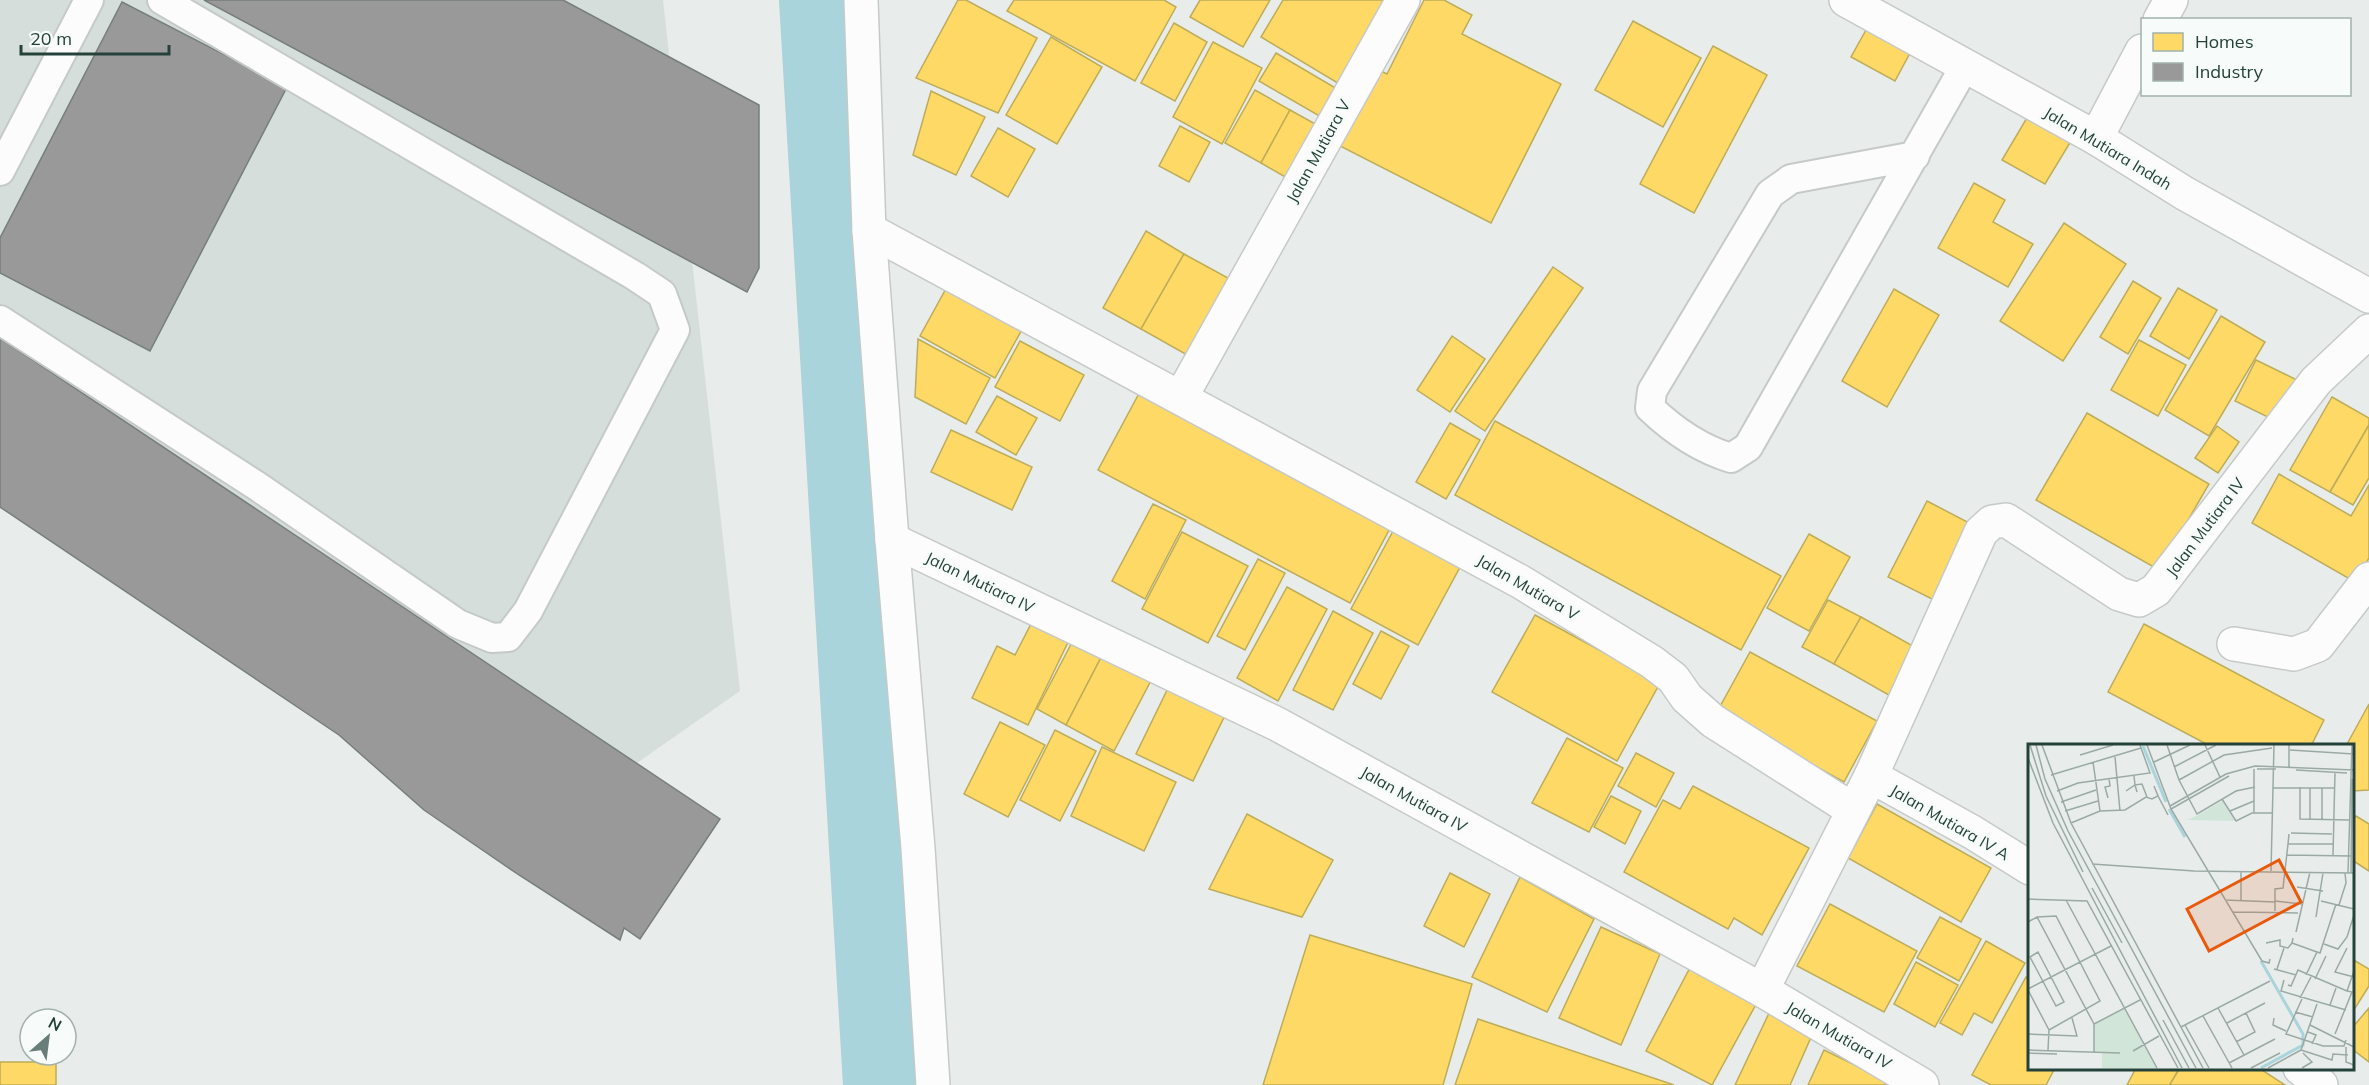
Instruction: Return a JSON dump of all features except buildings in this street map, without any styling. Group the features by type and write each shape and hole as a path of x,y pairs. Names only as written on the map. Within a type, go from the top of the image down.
{"street":[{"path":"861,0 869,230 918,848 933,1085"},
{"name":"Jalan Mutiara V","path":"1181,397 1403,0"},
{"name":"Jalan Mutiara Indah","path":"1846,0 2096,138 2184,194 2369,296"},
{"path":"2161,18 2170,0"},
{"path":"2096,138 2141,53"},
{"name":"Jalan Mutiara V","path":"869,230 1521,582 1652,662 1673,678 1687,698 1713,721 1853,810"},
{"name":"Jalan Mutiara IV","path":"1870,777 1981,532 1992,522 2006,520 2119,594 2139,600 2156,590 2316,381 2369,331"},
{"name":"Jalan Mutiara IV","path":"892,540 1277,724 1762,990 1922,1085"},
{"path":"2234,644 2294,654 2318,645 2369,579"},
{"path":"1762,990 1870,777"},
{"name":"Jalan Mutiara IV A","path":"1870,777 1972,832 2028,867"},
{"path":"2302,1070 2320,1085"}],"lane":[{"path":"0,171 88,0"},
{"path":"0,320 257,486 458,624 492,638 508,637 528,611 675,330 662,294 635,276 162,0"},
{"path":"1915,156 1791,180 1770,194 1652,391 1650,408 1666,423 1714,453 1731,458 1748,447 1915,156 1965,66"}],"shaded area":[{"path":"0,0 663,0 740,691 604,786 0,402"}],"waterway":[{"path":"823,0 887,1085"}]}
